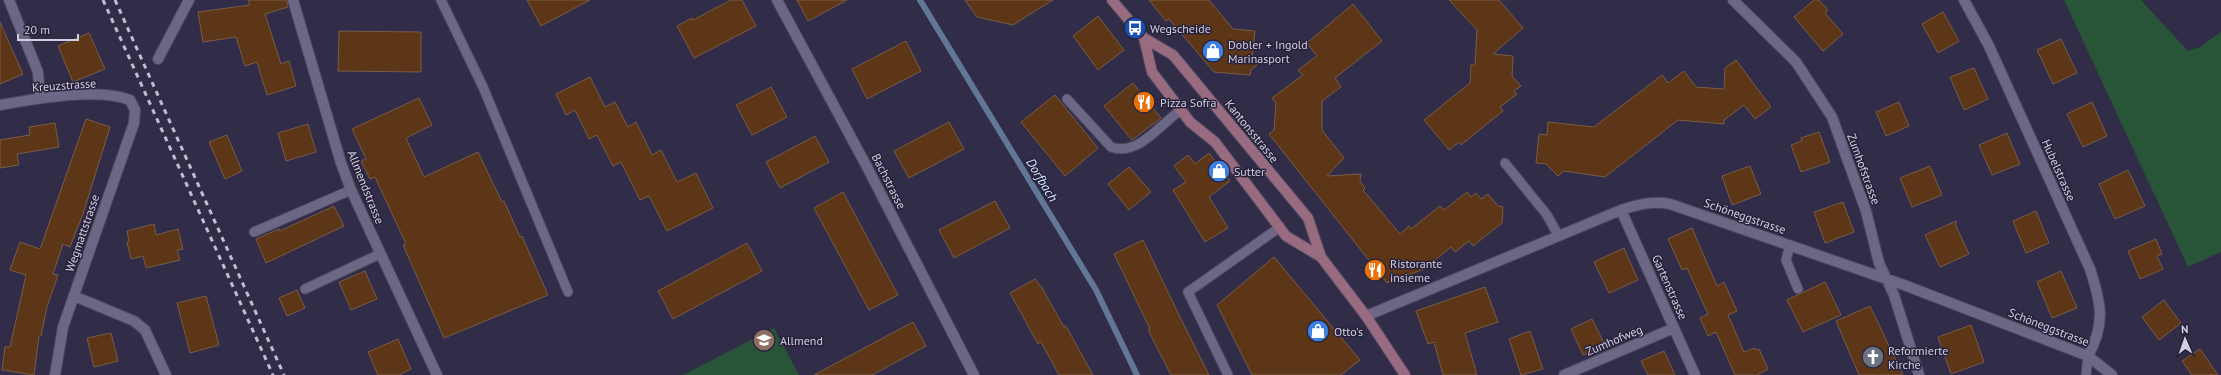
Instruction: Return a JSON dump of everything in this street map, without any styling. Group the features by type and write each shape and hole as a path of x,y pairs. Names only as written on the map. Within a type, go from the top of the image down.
{"main road":[{"name":"Kantonsstrasse","path":"1112,0 1144,38 1173,55 1308,218 1321,257 1366,316 1405,375"},
{"name":"Kantonsstrasse","path":"1144,38 1152,72 1190,122 1215,142 1286,236 1321,257"}],"street":[{"path":"9,0 38,72 40,98"},
{"path":"158,59 189,0"},
{"name":"Allmendstrasse","path":"293,0 340,163 380,254 437,375"},
{"name":"Bachstrasse","path":"777,0 867,167 974,375"},
{"name":"Zumhofstrasse","path":"1733,0 1796,62 1832,117 1866,211 1878,263 1885,280 1894,295 1918,375"},
{"name":"Hubelstrasse","path":"1964,0 1989,46 2090,269 2100,298 2099,332 2088,356"},
{"name":"Kreuzstrasse","path":"0,105 40,98 108,95 130,100"},
{"name":"Wegmattstrasse","path":"55,375 63,327 134,123 135,110 130,100"},
{"name":"Schöneggstrasse","path":"1366,316 1621,210 1641,203 1670,204 1790,245 2088,356 2112,375"},
{"name":"Gartenstrasse","path":"1621,210 1695,375"},
{"path":"74,296 134,321 145,330 166,375"},
{"name":"Zumhofweg","path":"1564,375 1674,328"}],"lane":[{"path":"440,0 483,87 568,292"},
{"path":"1068,99 1111,147 1118,150 1132,148 1181,110"},
{"path":"1504,163 1547,215 1558,235"},
{"path":"254,232 351,190"},
{"path":"1228,375 1188,292 1280,227"},
{"path":"1790,245 1786,260 1798,289"},
{"path":"305,289 380,254"},
{"path":"2086,375 2088,356"}],"green space":[{"path":"2064,0 2141,0 2188,51 2200,47 2221,32 2221,252 2188,267"},
{"path":"774,328 799,375 683,375"}],"building":[{"path":"248,0 287,0 288,7 265,14 281,64 289,61 296,86 267,95 257,62 245,66 236,37 203,42 198,12 250,5"},
{"path":"527,0 590,0 541,26"},
{"path":"731,0 742,0 756,26 694,58 677,26 692,18 693,20"},
{"path":"797,0 847,0 808,21"},
{"path":"965,0 1053,0 1013,25 977,17"},
{"path":"1149,0 1209,0 1233,29 1255,31 1252,59 1257,65 1251,70 1250,75 1214,72 1169,19 1166,21"},
{"path":"1449,0 1499,0 1523,28 1493,54 1513,56 1512,76 1521,86 1514,91 1517,94 1500,107 1503,111 1461,145 1459,142 1449,150 1424,120 1470,83 1471,65 1475,65 1477,30"},
{"path":"1814,0 1819,0 1828,10 1825,13 1843,34 1823,51 1794,17"},
{"path":"1353,4 1382,41 1335,78 1341,87 1322,101 1322,130 1344,158 1327,176 1361,174 1360,181 1365,188 1363,190 1400,234 1409,226 1411,229 1440,206 1444,210 1467,192 1471,197 1476,193 1481,199 1488,194 1498,206 1503,207 1502,223 1473,246 1469,241 1455,252 1451,247 1424,269 1387,283 1269,134 1274,130 1276,103 1272,98 1303,75 1298,70 1317,56 1307,43"},
{"path":"1943,12 1959,41 1938,53 1922,24"},
{"path":"1098,16 1124,50 1098,70 1073,36"},
{"path":"0,22 23,74 0,84"},
{"path":"339,31 421,32 421,72 338,71"},
{"path":"89,33 105,69 73,82 58,46"},
{"path":"2061,39 2077,73 2053,84 2037,50"},
{"path":"906,41 921,71 867,99 852,69"},
{"path":"1736,60 1771,107 1755,119 1744,105 1724,120 1724,124 1678,120 1605,177 1564,171 1558,176 1546,164 1536,163 1539,134 1547,135 1548,122 1594,127 1662,75 1668,83 1684,71 1696,87 1724,89 1725,68"},
{"path":"1974,68 1988,99 1964,110 1950,77"},
{"path":"590,77 605,107 615,102 628,127 636,122 652,155 661,150 677,182 696,173 713,208 667,231 649,196 640,200 621,162 613,166 597,135 589,139 575,110 566,115 556,94"},
{"path":"1133,83 1161,118 1132,140 1104,106"},
{"path":"771,87 787,117 752,135 736,105"},
{"path":"1055,95 1098,148 1065,176 1021,122"},
{"path":"419,98 432,125 406,138 424,177 478,152 502,202 504,201 520,237 522,236 548,295 444,338 403,245 406,244 375,177 370,179 361,161 366,159 352,129"},
{"path":"1899,102 1909,126 1886,136 1876,112"},
{"path":"2092,102 2107,136 2083,147 2067,114"},
{"path":"86,119 110,127 83,214 70,247 63,244 53,274 58,275 47,307 41,336 39,336 34,375 2,370 5,347 10,347 26,275 10,270 20,242 40,249"},
{"path":"949,122 964,149 909,178 894,151"},
{"path":"55,123 59,147 17,154 19,165 0,168 0,140 30,135 29,127"},
{"path":"308,124 316,152 286,161 278,133"},
{"path":"1819,132 1830,162 1801,172 1791,145 1802,141 1801,138"},
{"path":"2007,133 2020,164 1992,175 1979,145"},
{"path":"227,135 242,171 225,179 209,142"},
{"path":"815,136 829,162 780,188 766,162"},
{"path":"1209,153 1230,181 1209,197 1228,228 1205,242 1173,190 1186,182 1174,166 1188,155 1195,164"},
{"path":"1750,166 1761,194 1732,205 1722,176"},
{"path":"1930,166 1942,195 1912,207 1900,178"},
{"path":"1129,167 1151,192 1129,210 1108,184"},
{"path":"2128,170 2145,206 2115,219 2099,184"},
{"path":"843,192 898,295 869,310 814,208"},
{"path":"995,201 1010,228 954,258 939,230"},
{"path":"1843,202 1854,232 1825,243 1814,212"},
{"path":"334,206 344,226 266,263 256,239 279,229 280,231"},
{"path":"2036,211 2049,243 2026,253 2013,221"},
{"path":"1956,221 1956,226 1969,254 1940,267 1925,235"},
{"path":"154,224 156,235 178,229 183,249 177,250 180,260 146,268 143,256 131,259 127,242 129,241 127,231"},
{"path":"1692,228 1717,286 1724,282 1737,311 1728,315 1744,352 1755,348 1756,350 1759,349 1768,369 1757,375 1735,375 1716,332 1708,336 1700,318 1708,314 1687,268 1682,270 1668,239"},
{"path":"2156,239 2162,254 2157,256 2163,269 2140,279 2128,251"},
{"path":"1143,240 1209,375 1171,375 1148,330 1150,329 1114,254"},
{"path":"747,243 762,271 673,319 658,291"},
{"path":"1624,248 1638,280 1609,293 1594,262"},
{"path":"1274,257 1360,360 1341,375 1252,375 1217,305"},
{"path":"365,271 377,299 351,310 339,282"},
{"path":"2061,271 2077,308 2052,318 2037,282"},
{"path":"1035,279 1042,288 1064,327 1066,326 1093,375 1059,375 1041,342 1038,344 1010,293"},
{"path":"1825,282 1841,315 1803,332 1787,300"},
{"path":"1485,287 1498,322 1465,333 1477,375 1443,375 1434,342 1428,344 1416,311"},
{"path":"297,290 305,308 287,316 279,298"},
{"path":"206,296 219,345 190,353 177,303"},
{"path":"2164,300 2181,323 2159,340 2142,317"},
{"name":"Reformierte Kirche","path":"1870,306 1903,375 1859,375 1836,321"},
{"path":"1592,319 1605,345 1583,355 1571,329"},
{"path":"913,322 926,346 872,375 814,375"},
{"path":"1971,325 1984,362 1951,374 1938,337"},
{"path":"1530,331 1543,369 1521,375 1509,339"},
{"path":"111,333 118,361 94,367 87,338"},
{"path":"398,339 411,369 399,375 378,375 368,352"},
{"path":"2200,349 2218,375 2192,375 2182,361"},
{"path":"1664,351 1675,375 1648,375 1641,361"}],"waterway":[{"name":"Dorfbach","path":"920,0 1096,290 1137,375"}],"railway":[{"path":"103,0 273,375"},
{"path":"115,0 284,375"}],"place":[{"name":"Wegscheide","path":"1135,28"},
{"name":"Dobler + Ingold Marinasport","path":"1213,51"},
{"name":"Pizza Sofra","path":"1144,102"},
{"name":"Sutter","path":"1219,171"},
{"name":"Ristorante insieme","path":"1375,270"},
{"name":"Otto's","path":"1318,331"},
{"name":"Allmend","path":"764,340"},
{"name":"Reformierte Kirche","path":"1873,357"}]}
